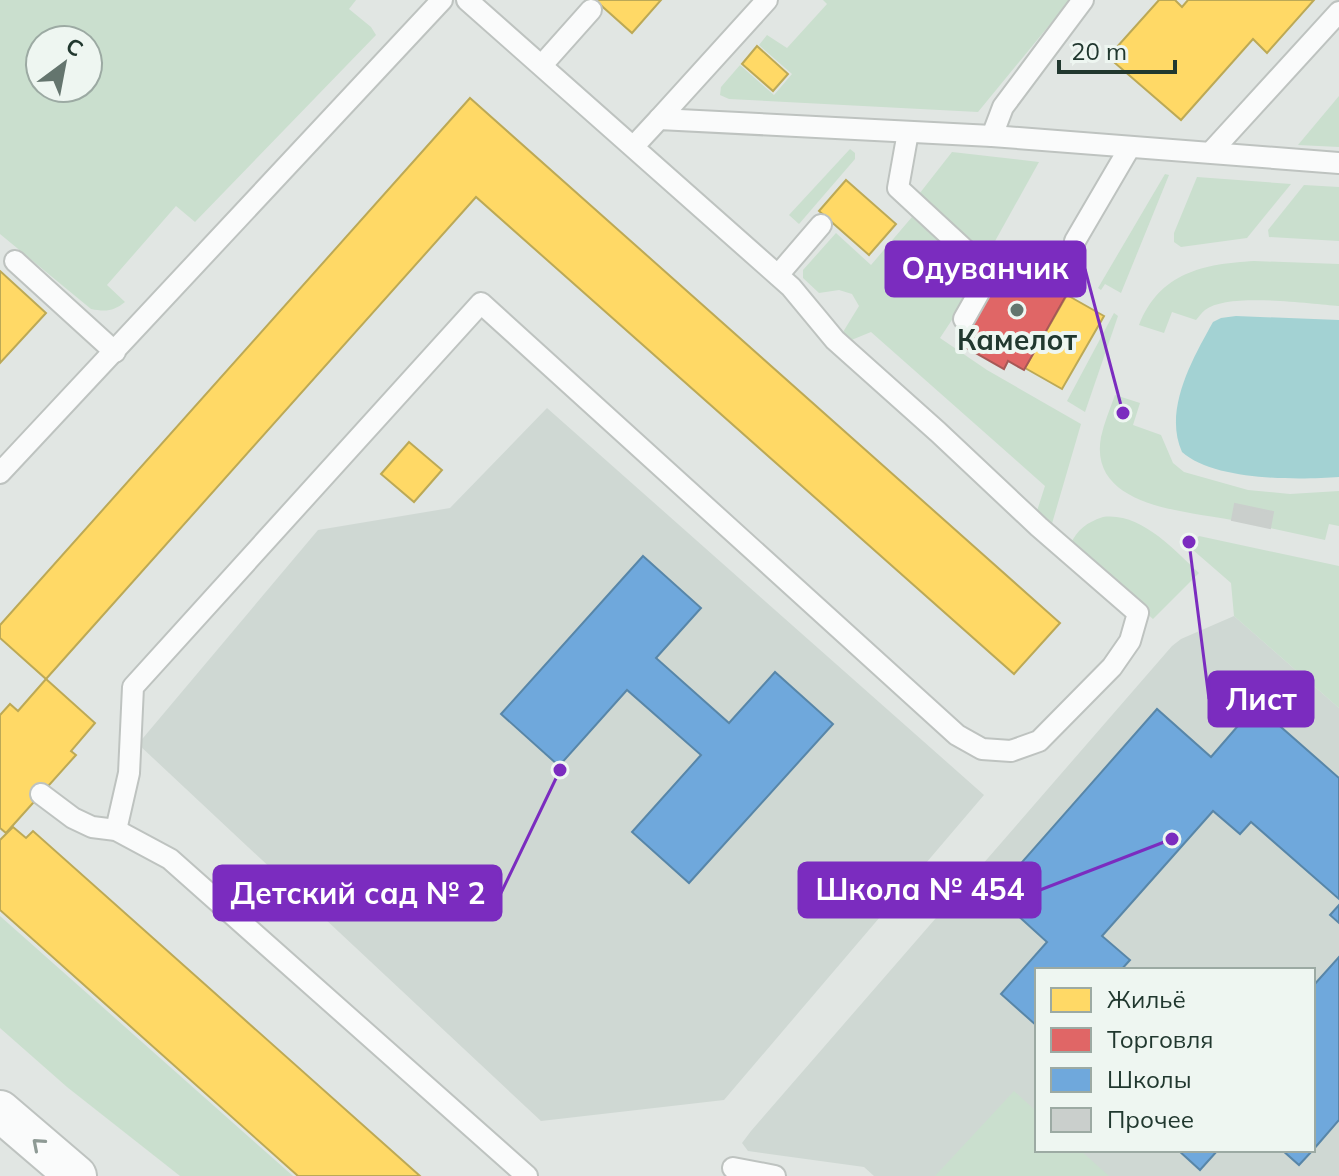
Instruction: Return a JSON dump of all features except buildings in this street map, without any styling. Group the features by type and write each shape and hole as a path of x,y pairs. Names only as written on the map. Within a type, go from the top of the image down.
{"street":[{"path":"0,1111 76,1176"}],"lane":[{"path":"0,473 442,0"},
{"path":"116,830 129,773 133,687 481,303 957,735 982,749 1011,751 1039,741 1112,667 1130,641 1138,613 835,340 778,275 467,0"},
{"path":"634,146 767,0"},
{"path":"992,136 1003,107 1083,0"},
{"path":"542,65 591,10"},
{"path":"1211,152 1339,12"},
{"path":"659,119 992,136 1339,163"},
{"path":"908,132 898,188 990,273 964,319"},
{"path":"1075,241 1130,147"},
{"path":"778,275 821,225"},
{"path":"15,261 115,352"},
{"path":"41,794 73,818 92,827 116,830 170,859 527,1176"},
{"path":"733,1168 775,1176"}],"shaded area":[{"path":"547,408 984,795 724,1100 541,1121 138,744 318,530 450,508"},
{"path":"1234,616 1339,708 1339,1176 874,1176 864,1167 748,1151 742,1143 751,1131 1172,646"}],"green space":[{"path":"0,0 356,0 349,9 376,35 195,222 176,206 107,285 125,302 110,310 91,309 0,234"},
{"path":"823,0 1070,0 978,112 729,99 720,95 721,87 740,65 774,95 792,74 759,45 767,35 787,48 827,4"},
{"path":"1339,96 1339,147 1298,145"},
{"path":"850,149 855,153 855,159 799,224 789,215"},
{"path":"952,152 1039,162 985,255 916,198"},
{"path":"1165,174 1169,175 1121,293 1105,284 1101,290 1098,288"},
{"path":"1197,177 1291,184 1247,238 1181,247 1174,242 1174,233"},
{"path":"1304,185 1339,187 1339,241 1269,237 1268,230"},
{"path":"912,217 972,271 975,285 940,338 987,370 1081,424 1051,527 1036,514 1045,486 871,332 849,341 843,332 859,306 852,294 839,290 819,293 803,278 803,270 836,233 871,265"},
{"path":"1254,261 1339,264 1339,306 1250,300 1216,305 1205,310 1196,320 1172,312 1164,333 1139,325 1148,307 1171,282 1201,269"},
{"path":"1114,313 1118,316 1085,412 1067,401"},
{"path":"1115,395 1140,403 1133,425 1161,435 1173,463 1184,472 1248,490 1290,494 1339,491 1339,526 1329,524 1325,540 1270,528 1273,512 1236,504 1232,520 1167,508 1125,492 1110,478 1101,460 1101,437"},
{"path":"1103,517 1131,520 1143,526 1199,573 1153,619 1070,545 1083,527"},
{"path":"1199,536 1339,566 1339,708 1234,616 1231,583 1193,550 1193,542"},
{"path":"0,916 293,1176 180,1176 67,1087 0,1028"},
{"path":"1014,1091 1035,1110 1035,1152 1082,1152 1109,1176 935,1176"}],"water":[{"path":"1236,316 1339,320 1339,477 1280,478 1235,473 1196,462 1182,452 1176,419 1189,368 1213,322"}],"place":[{"name":"Камелот","path":"1017,310"},
{"name":"Одуванчик","path":"1123,413"},
{"name":"Лист","path":"1189,542"},
{"name":"Детский сад № 2","path":"560,770"},
{"name":"Школа № 454","path":"1172,839"}]}
